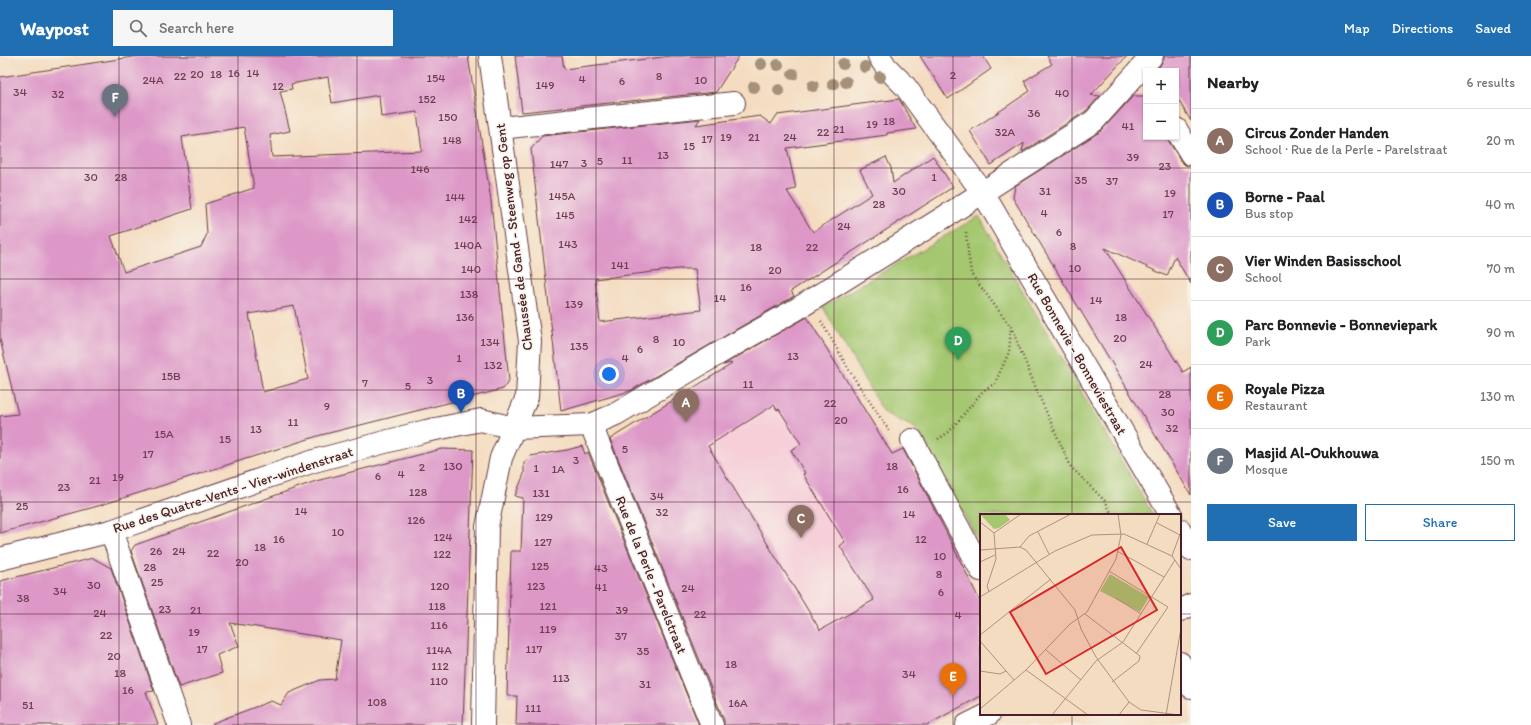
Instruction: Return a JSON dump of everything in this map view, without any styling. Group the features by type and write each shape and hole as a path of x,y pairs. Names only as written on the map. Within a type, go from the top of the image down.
{"street":[{"name":"Chaussée de Gand - Steenweg op Gent","path":"483,725 487,526 501,458 527,397 530,341 490,56"},
{"name":"Rue Bonnevie - Bonneviestraat","path":"879,56 886,67 905,86 983,193 1170,514"},
{"path":"591,425 616,414 810,302 983,193 1094,121 1143,72"},
{"path":"501,128 734,103"},
{"path":"1179,134 1191,154"},
{"name":"Rue des Quatre-Vents - Vier-windenstraat","path":"0,559 111,531 314,461 426,432 481,420 514,428 591,425"},
{"name":"Rue de la Perle - Parelstraat","path":"591,425 712,725"},
{"path":"915,445 980,568"},
{"path":"111,531 179,725"},
{"path":"1181,532 1191,549"},
{"path":"1181,609 1191,604"},
{"path":"1181,665 1191,687"},
{"path":"967,725 987,715"}],"path":[{"path":"966,231 971,274 1011,327 1040,398 1071,467 1106,502 1112,514"},
{"path":"810,302 852,375 894,438 909,428 915,445 950,432 983,391 995,382 1009,352 1011,327"}],"shaded area":[{"path":"756,348 923,623 736,725 724,725 722,721 743,710 730,545 651,414"}],"green space":[{"path":"979,216 1152,514 980,514 980,543 917,429 883,412 823,307"}],"building":[{"path":"139,56 468,56 491,201 509,381 503,389 321,435 98,506 0,533 0,416 18,414 0,339 0,77","holes":["328,77 332,103 379,95 381,117 417,112 422,151 272,157 270,135 290,131 280,91 292,89 291,84","244,127 254,188 205,204 207,234 201,247 124,272 111,236 192,209 182,137","294,306 308,379 263,392 249,314"]},
{"path":"515,56 562,56 564,69 671,56 739,56 716,92 522,112"},
{"path":"920,56 983,56 991,69 948,99"},
{"path":"1047,56 1127,56 1091,95 1100,96 1086,111 1022,152 1024,143 991,165 970,131 1030,91 1024,81 1052,64"},
{"path":"1164,56 1191,56 1191,121 1179,101 1179,68 1160,68"},
{"path":"1133,96 1143,96 1143,140 1168,140 1181,161 1185,165 1191,166 1191,284 1175,257 1167,276 1105,248 1183,372 1191,367 1191,495 1013,198 1015,186 1101,131"},
{"path":"899,99 916,129 887,133 887,135 787,148 796,189 787,191 813,232 872,194 860,170 886,157 891,168 893,183 933,156 953,187 791,291 794,296 630,391 561,411 531,149 542,136 700,119 696,125 760,116 771,124 777,115","holes":["678,269 695,269 701,310 600,322 595,279"]},
{"path":"807,317 892,454 903,449 980,601 980,697 927,725 724,725 724,720 610,439 732,364 723,365","holes":["774,405 777,410 779,409 801,444 791,450 805,473 803,474 845,542 840,546 874,600 820,630 708,446"]},
{"path":"582,446 585,454 588,452 699,725 516,725 517,696 507,696 511,551 521,551 523,498 515,496 524,474 524,463 530,456"},
{"path":"442,449 473,450 463,725 213,725 213,723 271,701 281,705 289,693 320,680 335,679 341,640 230,623 239,646 217,655 222,673 179,687 131,551 135,545 316,481"},
{"path":"93,558 111,568 154,691 146,692 158,725 0,725 0,581"}],"place":[{"name":"Masjid Al-Oukhouwa","path":"115,117"},
{"name":"Parc Bonnevie - Bonneviepark","path":"958,360"},
{"name":"Borne - Paal","path":"461,413"},
{"name":"Circus Zonder Handen","path":"686,422"},
{"name":"Vier Winden Basisschool","path":"801,538"},
{"name":"Royale Pizza","path":"953,696"}]}
